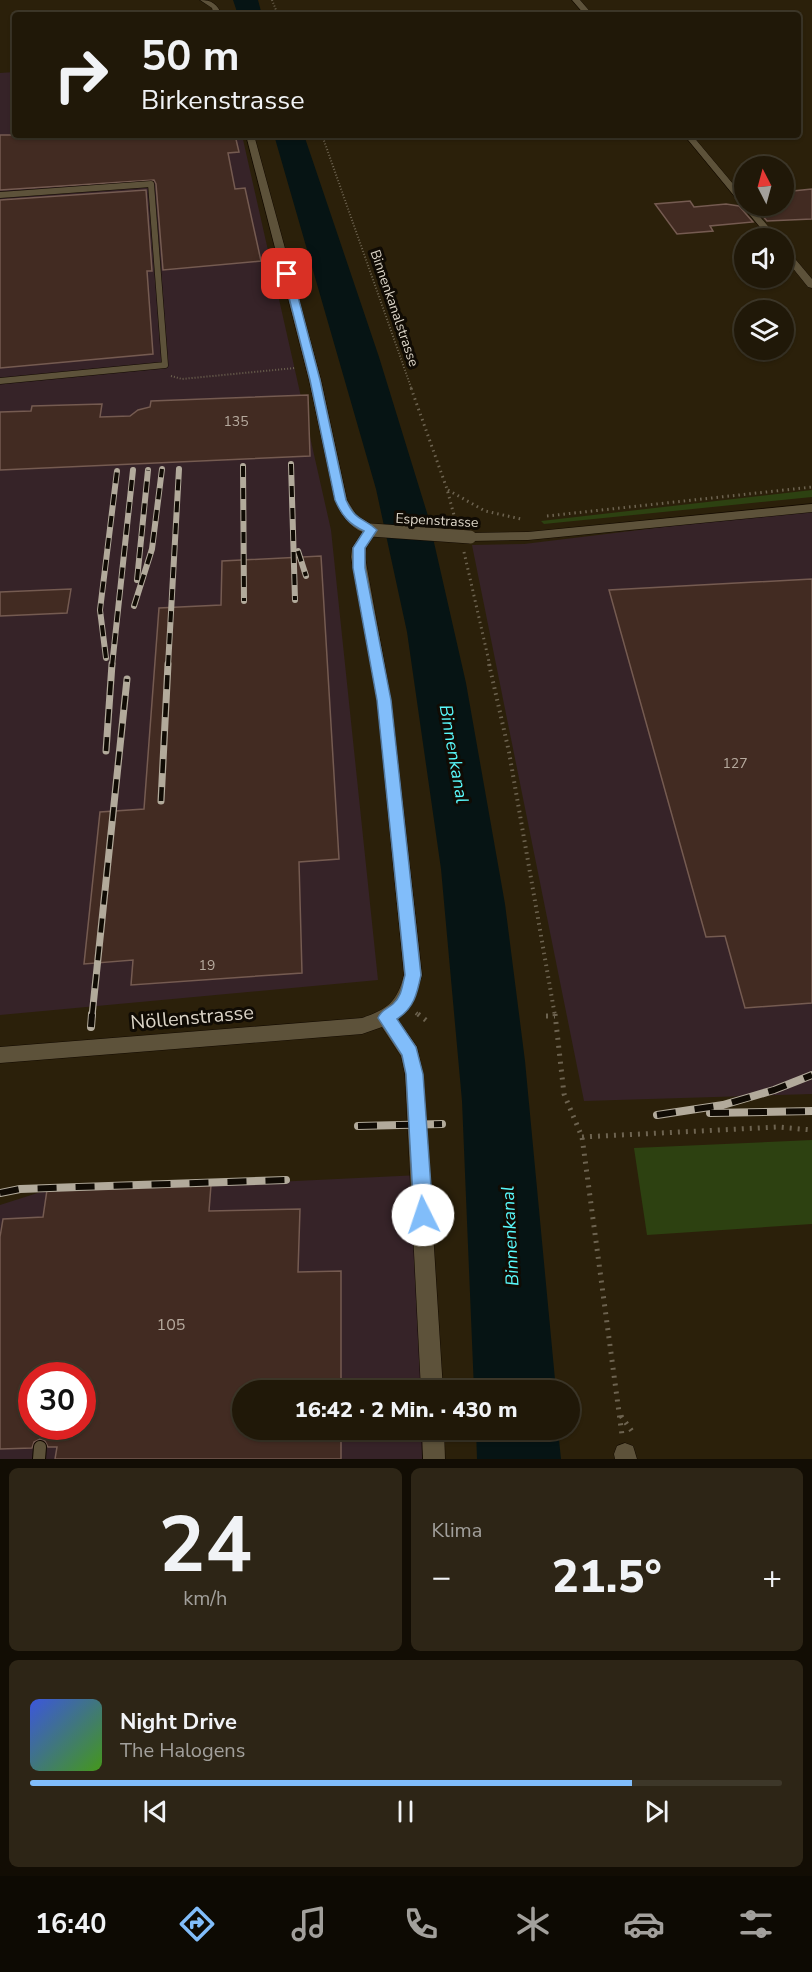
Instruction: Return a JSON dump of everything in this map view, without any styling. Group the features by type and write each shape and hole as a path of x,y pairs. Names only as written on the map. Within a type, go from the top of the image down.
{"street":[{"path":"204,0 217,12"},
{"path":"576,0 586,12"},
{"name":"Espenstrasse","path":"251,138 312,366 341,500 346,513 355,522 371,530 466,542 812,508"},
{"path":"690,138 734,191"},
{"path":"755,216 765,228"},
{"path":"794,263 812,285"},
{"path":"371,530 359,548 359,568 384,700 413,975 408,997 400,1008 386,1018 410,1053 414,1074 431,1380"},
{"name":"Nöllenstrasse","path":"0,1055 362,1026 386,1018"},
{"path":"433,1440 434,1459"}],"lane":[{"path":"0,195 151,184 165,365 0,381"}],"path":[{"name":"Binnenkanalstrasse","path":"323,138 447,489 457,527"},
{"path":"165,365 168,373 174,378 182,379 312,366"},
{"path":"544,517 812,487"},
{"path":"447,489 485,511 521,519 528,536"},
{"path":"466,542 509,752 555,1016 564,1094 582,1137 626,1456"},
{"path":"415,1012 427,1021"},
{"path":"546,1016 555,1016"},
{"path":"582,1137 778,1127 812,1130"}],"shaded area":[{"path":"12,72 12,138 243,138 331,530 378,980 0,1015 0,73"},
{"path":"812,509 812,1094 584,1101 472,545 524,544"},
{"path":"420,1175 431,1380 232,1380 232,1440 433,1440 434,1459 0,1459 0,1205 47,1190"}],"green space":[{"path":"812,490 812,497 544,524 541,521"},
{"path":"812,1140 812,1224 647,1235 634,1148"}],"water":[{"path":"233,0 258,0 261,12 237,12"},
{"name":"Binnenkanal","path":"275,138 305,138 379,357 428,516 466,683 505,904 525,1061 555,1380 474,1380 462,1101 441,869 407,632 376,489"},
{"path":"476,1440 559,1440 561,1459 477,1459"}],"building":[{"path":"0,135 12,135 12,138 236,138 239,152 228,153 235,189 245,188 261,261 163,270 154,180 0,190"},
{"path":"812,189 812,219 767,221 763,216 794,216 794,191"},
{"path":"146,190 152,271 147,271 153,354 0,368 0,200"},
{"path":"690,201 694,207 734,205 734,216 748,216 753,222 710,226 713,231 677,234 655,204"},
{"path":"308,395 310,456 0,470 0,412 31,411 32,406 102,404 100,417 130,416 138,410 150,407 151,401"},
{"path":"321,556 339,859 299,862 302,973 131,985 133,960 84,964 100,812 144,809 159,608 221,605 222,561"},
{"path":"812,579 812,1003 745,1008 725,936 706,937 609,590"},
{"path":"71,589 67,613 0,616 0,592"},
{"path":"211,1185 209,1211 300,1209 298,1272 341,1271 341,1380 232,1380 232,1440 341,1440 341,1459 55,1459 57,1447 48,1447 42,1440 96,1440 96,1362 18,1362 18,1440 38,1440 34,1442 32,1448 0,1449 0,1237 3,1219 43,1217 47,1190"}],"railway":[{"path":"291,464 295,600"},
{"path":"243,466 244,601"},
{"path":"134,606 152,549 162,469"},
{"path":"168,666 179,469"},
{"path":"112,666 133,470"},
{"path":"137,580 148,470"},
{"path":"106,658 100,610 117,471"},
{"path":"298,551 306,576"},
{"path":"106,751 112,664"},
{"path":"161,801 168,664"},
{"path":"92,1016 127,679"},
{"path":"91,1027 92,1014"},
{"path":"657,1115 723,1105 774,1090 812,1075"},
{"path":"710,1113 812,1111"},
{"path":"358,1126 442,1124"},
{"path":"0,1193 20,1189 286,1180"}],"route":[{"path":"287,274 315,380 341,500 346,513 355,522 371,530 359,548 359,568 384,700 413,975 408,997 400,1008 386,1018 410,1053 414,1074 423,1215"}]}
